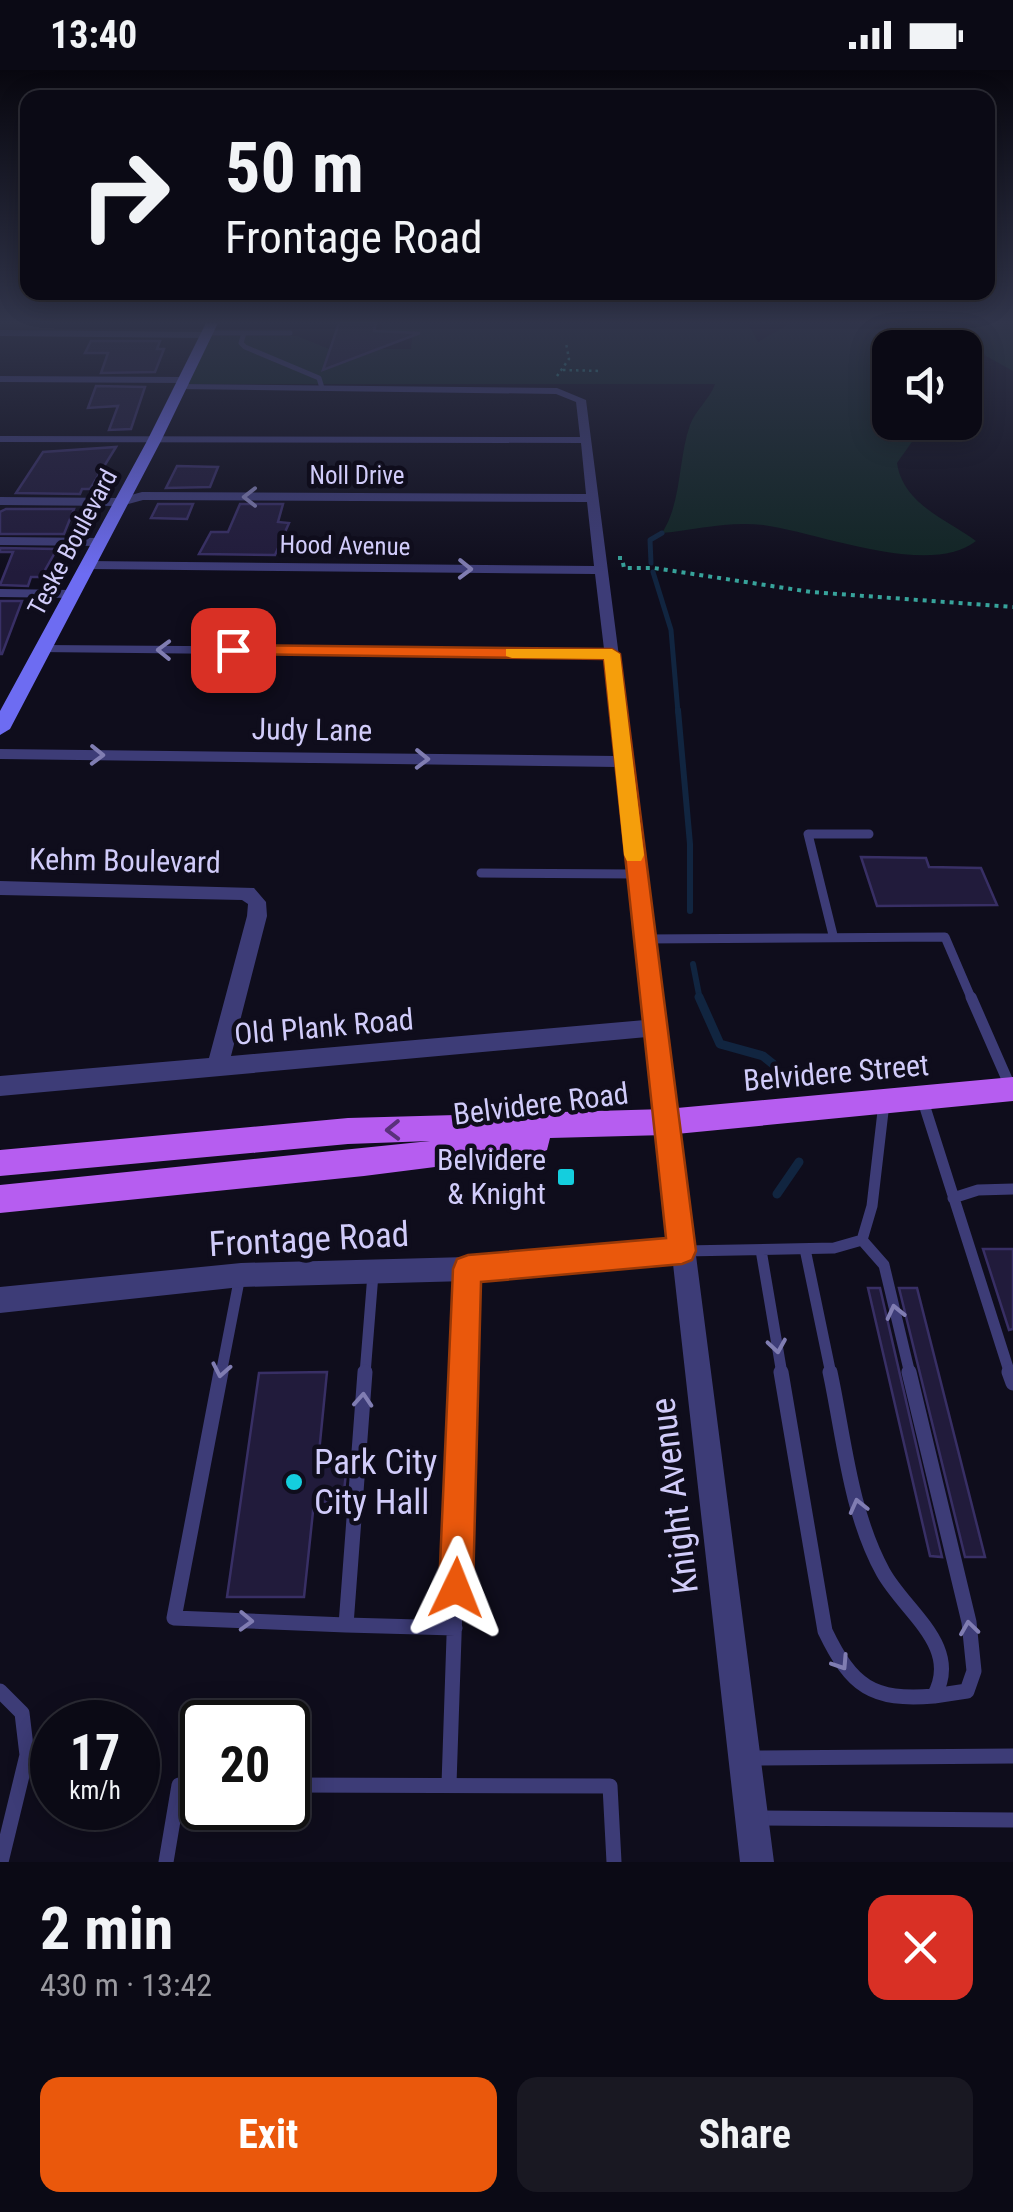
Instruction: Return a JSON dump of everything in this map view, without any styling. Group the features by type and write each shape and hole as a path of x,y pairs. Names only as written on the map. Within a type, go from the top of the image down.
{"main road":[{"name":"Belvidere Street","path":"666,1122 1012,1089"},
{"name":"Belvidere Road","path":"0,1163 348,1131 666,1122"},
{"name":"Belvidere Road","path":"0,1199 364,1163 666,1122"}],"street":[{"name":"Teske Boulevard","path":"0,728 170,407"},
{"name":"Knight Avenue","path":"582,407 757,1862"},
{"path":"0,439 586,440"},
{"name":"Noll Drive","path":"0,500 121,502 142,496 593,498"},
{"name":"Hood Avenue","path":"88,565 601,570"},
{"path":"0,593 73,594"},
{"path":"43,649 612,654"},
{"name":"Judy Lane","path":"0,754 623,762"},
{"name":"Kehm Boulevard","path":"0,888 248,893 257,902 257,916 218,1066"},
{"name":"Old Plank Road","path":"0,1086 654,1028"},
{"name":"Frontage Road","path":"0,1300 240,1275 468,1269 682,1251"}],"lane":[{"path":"0,542 100,542"},
{"path":"833,935 808,834 868,834"},
{"path":"481,873 636,874"},
{"path":"644,939 945,937 1012,1089"},
{"path":"922,1098 1013,1382"},
{"path":"862,1240 872,1206 884,1102"},
{"path":"953,1198 978,1190 1013,1189"},
{"path":"682,1251 834,1248 862,1240"},
{"path":"762,1250 825,1632 840,1664 862,1690 900,1700 967,1691 974,1671 969,1622 884,1265 862,1240"},
{"path":"804,1249 860,1516 882,1572 939,1648 944,1678 934,1696"},
{"path":"346,1625 373,1269"},
{"path":"448,1784 468,1269"},
{"path":"240,1275 174,1618 454,1628"},
{"path":"0,1692 22,1713 27,1756 2,1862"},
{"path":"744,1758 1013,1756"},
{"path":"166,1862 180,1785"},
{"path":"310,1785 610,1786 614,1862"},
{"path":"751,1818 1013,1820"}],"path":[{"path":"636,568 810,592 1013,608"}],"green space":[{"path":"701,407 872,407 872,440 913,440 897,463 908,489 927,509 976,541 956,551 931,555 872,550 763,525 724,525 662,533 673,508 690,425"}],"building":[{"path":"118,407 138,407 131,429 109,430"},
{"path":"116,447 90,489 82,489 80,494 16,493 43,452"},
{"path":"177,466 218,467 210,487 166,488"},
{"path":"158,504 193,504 187,519 151,518"},
{"path":"240,504 283,504 278,522 289,523 275,555 199,554 211,532 228,532"},
{"path":"74,509 64,534 0,534 0,512"},
{"path":"0,548 57,549 41,577 31,577 28,586 0,585 13,552 0,552"},
{"path":"0,601 22,601 2,654 0,654"},
{"path":"861,857 926,858 929,867 981,868 997,905 877,906"},
{"path":"983,1249 1013,1249 1013,1329 1009,1330"},
{"path":"868,1288 880,1288 942,1557 930,1556"},
{"path":"899,1288 917,1288 985,1557 965,1557"},
{"name":"Park City City Hall","path":"327,1372 318,1463 347,1463 343,1501 314,1502 304,1597 227,1597 259,1373"}],"waterway":[{"path":"651,563 650,540 662,533"},
{"path":"653,572 671,630 678,713"},
{"path":"678,710 690,844 690,911"},
{"path":"693,964 700,999"},
{"path":"700,999 720,1044 763,1056 773,1064"},
{"path":"777,1194 799,1162"}],"slow traffic":[{"path":"512,653 612,654 634,855"}],"place":[{"name":"Belvidere & Knight","path":"566,1177"},
{"name":"Park City City Hall","path":"294,1482"}],"route":[{"path":"233,650 612,654 682,1251 468,1269 456,1588"}]}
